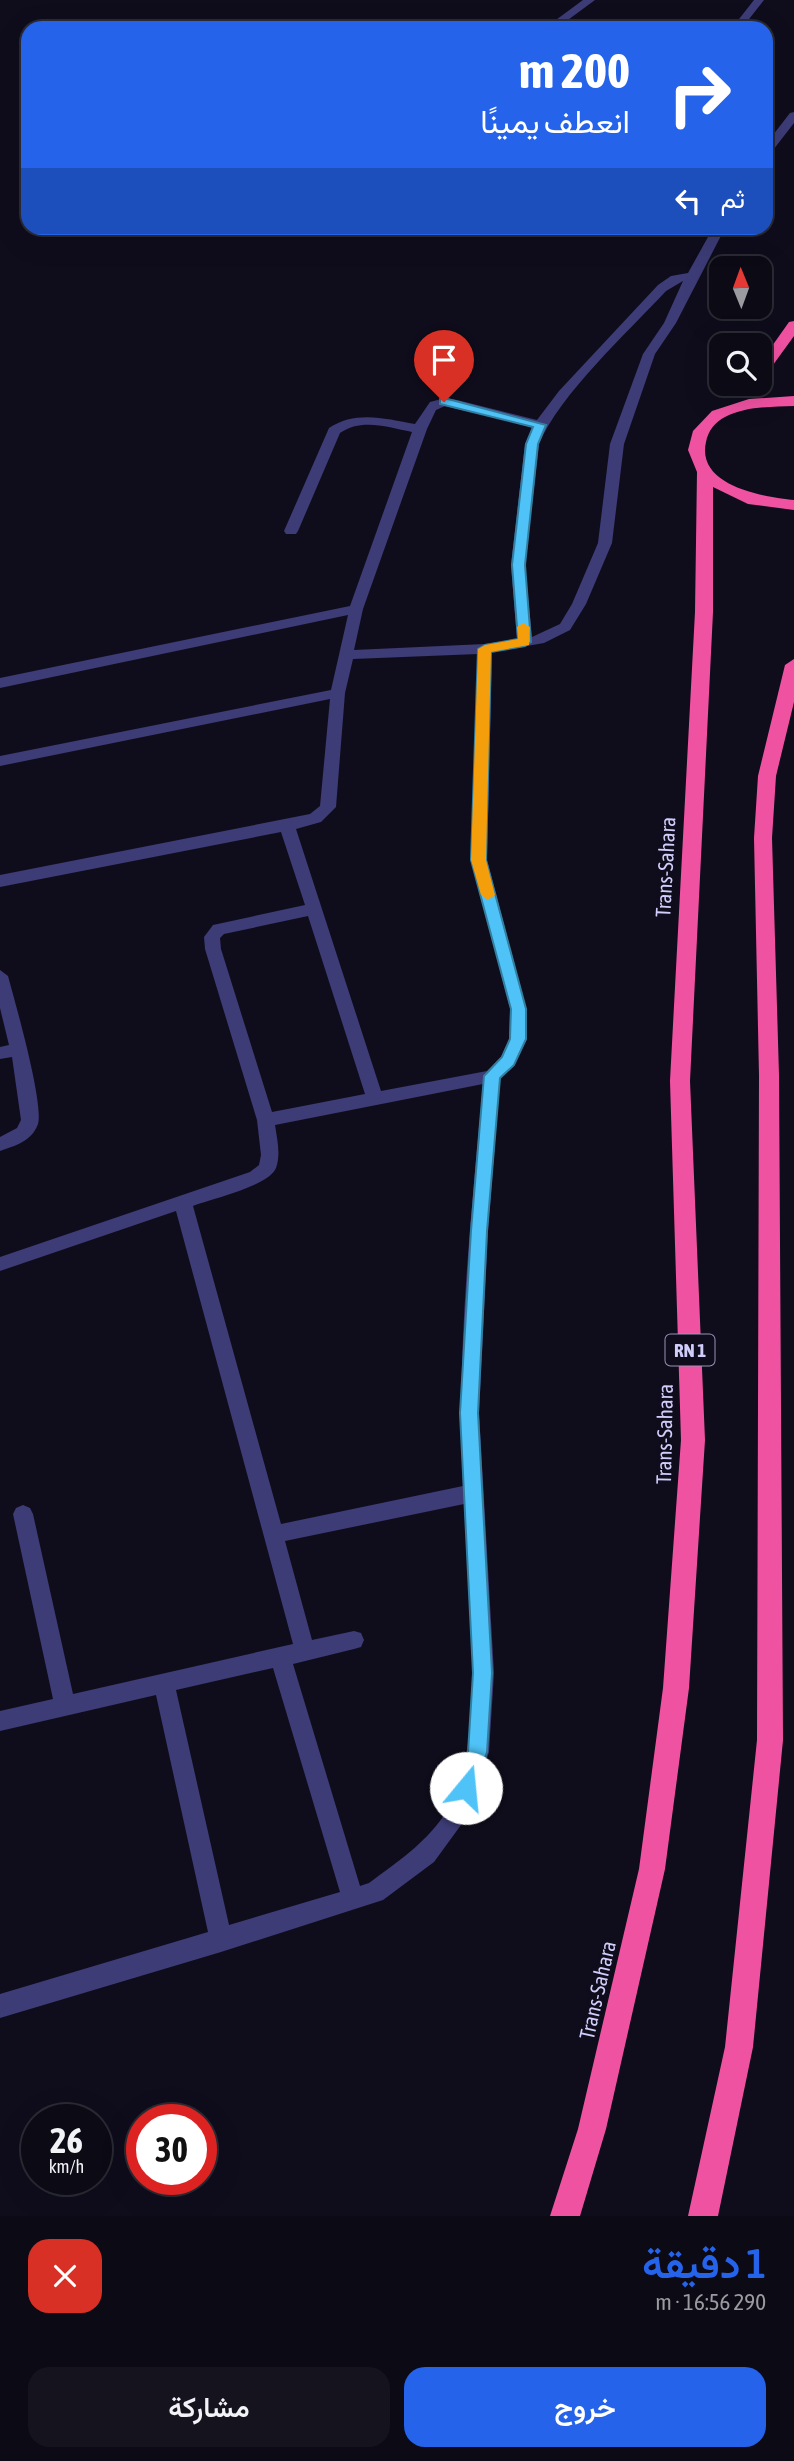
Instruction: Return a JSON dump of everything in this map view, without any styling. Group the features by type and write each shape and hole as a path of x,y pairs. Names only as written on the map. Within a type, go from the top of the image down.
{"highway":[{"path":"772,356 794,325"},
{"path":"732,408 741,396"},
{"path":"732,408 771,400 794,401"},
{"name":"Trans-Sahara","path":"565,2216 592,2129 652,1869 676,1688 693,1440 680,1081 704,612 705,473 695,456 695,440 704,425 732,408"},
{"path":"705,473 723,487 748,498 779,505 794,505"},
{"path":"703,2216 739,2048 770,1740 769,1075 763,838 767,776 794,665"}],"street":[{"path":"560,21 590,0"},
{"path":"742,21 759,0"},
{"path":"773,143 794,115"},
{"path":"347,655 485,649 539,640 565,627 579,604 605,543 617,444 649,354 670,323 715,235"},
{"path":"525,642 518,565 532,444 540,425 564,394 662,288 675,279 692,276"},
{"path":"0,881 287,826 324,814 328,807 338,693 356,609 420,429 430,408 444,402 540,425"},
{"path":"291,531 334,431 343,422 367,421 420,429"},
{"path":"0,683 356,609"},
{"path":"266,1119 492,1076 508,1061 518,1039 518,1009 479,860 485,649"},
{"path":"0,761 338,693"},
{"path":"287,826 375,1099"},
{"path":"0,1265 256,1177 267,1168 270,1155 266,1119 213,949 212,937 219,929 314,909"},
{"path":"0,976 19,1049 30,1120 29,1129 22,1135 0,1144"},
{"path":"0,1054 19,1049"},
{"path":"0,2006 375,1892 426,1854 460,1807 478,1752 483,1673 469,1413 479,1231 492,1076"},
{"path":"183,1202 305,1651"},
{"path":"272,1535 473,1493"},
{"path":"23,1514 65,1706"},
{"path":"0,1721 354,1640"},
{"path":"280,1657 353,1899"},
{"path":"164,1682 221,1941"}],"slow traffic":[{"path":"488,895 479,860 485,649 525,642 523,627"}],"route":[{"path":"444,402 540,425 532,444 518,565 525,642 485,649 479,860 518,1009 518,1039 508,1061 492,1076 479,1231 469,1413 483,1673 478,1752 466,1788"}]}
